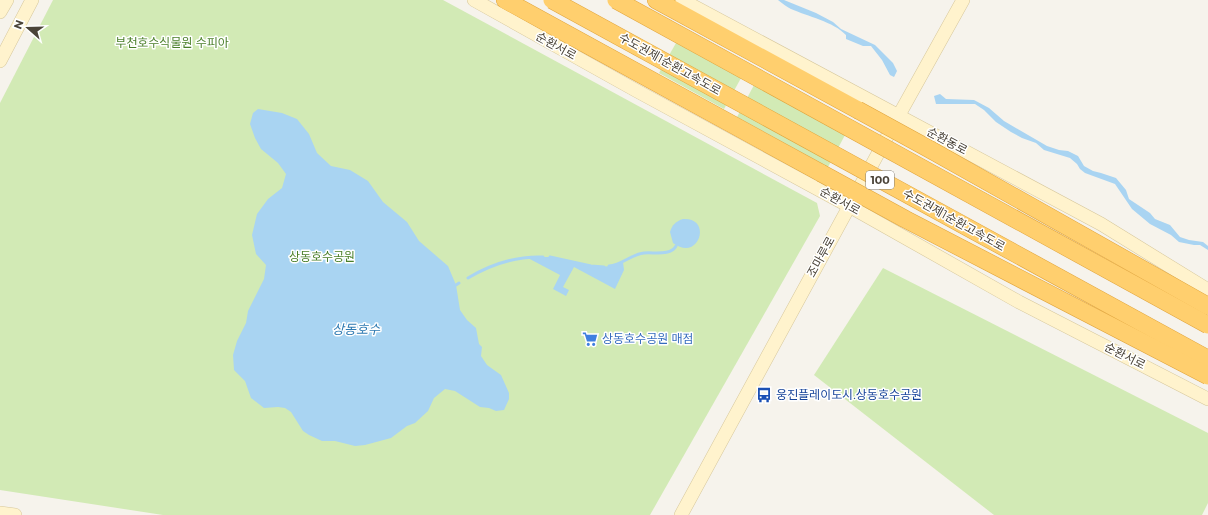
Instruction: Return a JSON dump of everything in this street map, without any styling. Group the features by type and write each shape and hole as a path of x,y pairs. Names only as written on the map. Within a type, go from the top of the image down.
{"highway":[{"path":"505,0 905,219 1208,376"},
{"name":"수도권제1순환고속도로","path":"552,0 1208,359"},
{"name":"100","path":"616,0 1208,325"},
{"path":"656,0 931,150 1208,306"}],"street":[{"path":"0,12 7,0"},
{"path":"0,61 32,0"},
{"name":"순환서로","path":"474,0 651,99 849,206 1020,302 1208,399"},
{"name":"순환동로","path":"682,0 1101,224 1208,290"},
{"name":"조마루로","path":"681,515 898,115 963,0"},
{"path":"0,513 14,515"}],"green space":[{"name":"상동호수공원","path":"53,0 443,0 817,203 820,216 650,515 163,515 0,490 0,103"},
{"path":"676,43 741,78 724,109 659,73"},
{"path":"754,85 845,135 828,167 737,117"},
{"path":"883,268 1208,433 1208,503 1202,515 994,515 814,375"}],"water":[{"path":"778,0 784,0 816,13 833,22 841,29 875,45 893,63 897,71 894,77 890,75 882,60 871,46 863,46 846,39 846,35 835,26 791,9"},
{"path":"940,94 946,99 974,100 989,108 1004,121 1047,146 1068,151 1078,156 1084,166 1093,171 1116,178 1126,190 1129,199 1150,213 1155,219 1170,225 1180,237 1203,242 1208,246 1208,250 1200,245 1179,242 1171,235 1150,224 1132,209 1115,184 1085,173 1070,158 1044,150 1036,143 1011,132 996,122 984,110 975,104 936,104 934,96"},
{"name":"상동호수","path":"258,109 282,113 297,119 309,134 317,153 331,166 350,170 368,181 383,202 407,222 419,241 448,266 456,285 460,310 467,320 476,328 479,344 482,347 481,356 487,365 501,375 509,393 509,399 504,410 496,411 489,408 480,407 455,391 445,389 434,398 428,411 415,423 407,426 391,438 355,446 335,441 322,441 309,435 303,431 291,412 285,408 264,408 251,398 245,381 234,370 233,355 237,341 246,323 248,311 264,279 266,265 256,254 252,235 257,214 268,199 282,188 286,174 278,163 261,149 255,138 250,124 253,113"},
{"path":"683,219 692,220 698,225 700,231 696,244 690,247 682,248 673,243 670,232 672,227 678,221"},
{"path":"526,257 553,257 598,267 612,266 623,262 624,270 615,289 574,267 563,287 569,290 566,296 553,289 560,275"}],"waterway":[{"path":"609,266 618,264 635,255 662,253 670,251 676,246"},
{"path":"468,278 485,269 504,262 523,258 543,257"},
{"path":"550,257 591,266 604,267"}],"place":[{"name":"상동호수공원 매점","path":"590,339"},
{"name":"웅진플레이도시.상동호수공원","path":"764,395"}],"park label":[{"name":"부천호수식물원 수피아","path":"172,43"}]}
